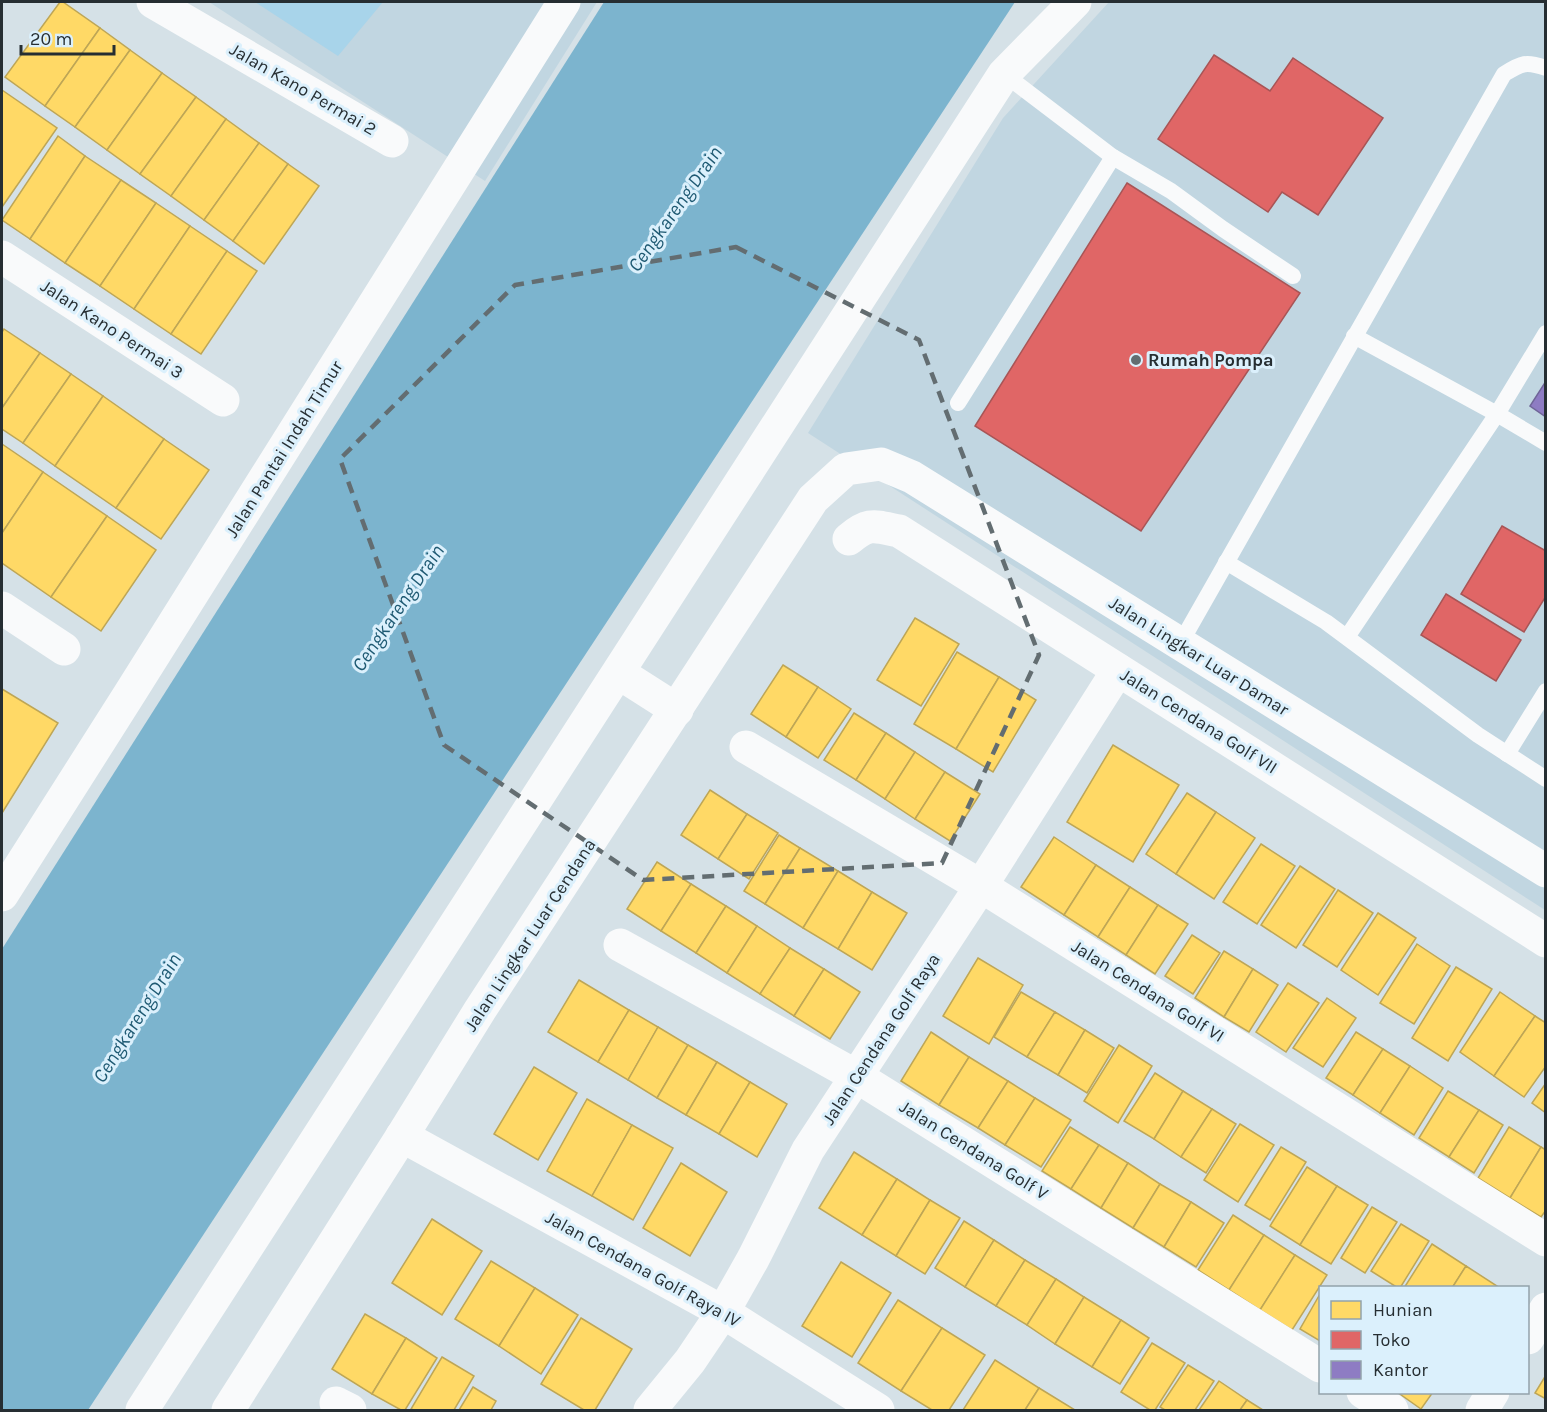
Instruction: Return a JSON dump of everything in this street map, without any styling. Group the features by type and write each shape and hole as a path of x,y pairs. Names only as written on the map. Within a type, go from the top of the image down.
{"street":[{"name":"Jalan Kano Permai 2","path":"153,2 392,141"},
{"name":"Jalan Pantai Indah Timur","path":"2,895 564,2"},
{"path":"142,1410 1004,74 1075,2"},
{"name":"Jalan Kano Permai 3","path":"2,257 223,400"},
{"name":"Jalan Lingkar Luar Damar","path":"846,469 881,464 912,477 1545,871"},
{"name":"Jalan Lingkar Luar Cendana","path":"228,1410 480,1010 813,499 846,469"},
{"name":"Jalan Cendana Golf VII","path":"849,539 863,528 878,526 899,531 1545,941"},
{"path":"2,608 64,649"},
{"name":"Jalan Cendana Golf Raya","path":"650,1410 690,1361 723,1312 753,1259 807,1150 981,886 1118,670"},
{"path":"619,673 676,710"},
{"name":"Jalan Cendana Golf VI","path":"746,747 981,886 1545,1240"},
{"name":"Jalan Cendana Golf V","path":"620,945 856,1076 1319,1365"},
{"name":"Jalan Cendana Golf Raya IV","path":"402,1136 723,1312 878,1410"},
{"path":"1529,1335 1545,1309"},
{"path":"1366,1394 1392,1410"},
{"path":"1482,1410 1492,1394"}],"lane":[{"path":"1180,644 1504,74 1517,66 1531,63 1545,68"},
{"path":"1004,74 1113,156 1171,191 1223,230 1293,276"},
{"path":"958,404 1113,156"},
{"path":"1347,637 1497,414 1545,333"},
{"path":"1354,336 1497,414 1545,443"},
{"path":"1226,562 1326,622 1478,735 1545,779"},
{"path":"1507,754 1545,691"}],"highlighted area":[{"path":"736,247 919,340 1039,655 942,863 643,880 444,745 340,459 515,285"}],"shaded area":[{"path":"209,2 597,2 485,181"},
{"path":"255,2 383,2 338,56"},
{"path":"1109,2 1540,2 1545,4 1545,910 808,433 1003,118"}],"water":[{"name":"Cengkareng Drain","path":"604,2 1015,2 88,1410 2,1410 2,949"}],"building: Hunian":[{"path":"60,2 100,28 45,106 5,77"},
{"path":"100,28 130,50 75,127 45,106"},
{"path":"130,50 162,73 107,150 75,127"},
{"path":"162,73 196,97 140,174 107,150"},
{"path":"2,90 57,128 2,207"},
{"path":"196,97 226,119 171,196 140,174"},
{"path":"226,119 259,143 204,220 171,196"},
{"path":"58,136 85,156 30,239 2,220"},
{"path":"259,143 288,164 233,241 204,220"},
{"path":"85,156 121,180 65,263 30,239"},
{"path":"288,164 319,186 264,264 233,241"},
{"path":"121,180 156,203 100,286 65,263"},
{"path":"156,203 190,226 134,309 100,286"},
{"path":"190,226 227,251 171,334 134,309"},
{"path":"227,251 257,271 201,354 171,334"},
{"path":"4,329 40,353 2,408 2,332"},
{"path":"40,353 71,374 23,443 2,429 2,408"},
{"path":"71,374 103,396 55,466 23,443"},
{"path":"103,396 164,439 116,508 55,466"},
{"path":"164,439 209,470 161,539 116,508"},
{"path":"2,444 43,472 2,533"},
{"path":"43,472 107,516 51,597 2,563 2,533"},
{"path":"107,516 156,550 101,631 51,597"},
{"path":"915,618 959,644 921,706 877,680"},
{"path":"957,652 999,677 956,749 914,724"},
{"path":"783,665 818,687 786,737 751,714"},
{"path":"999,677 1036,700 993,772 956,749"},
{"path":"818,687 851,709 818,758 786,737"},
{"path":"2,689 58,723 2,813"},
{"path":"854,713 886,733 856,780 824,760"},
{"path":"886,733 915,752 885,799 856,780"},
{"path":"1113,745 1179,785 1133,862 1067,822"},
{"path":"915,752 945,772 915,819 885,799"},
{"path":"945,772 980,794 950,841 915,819"},
{"path":"710,790 747,814 718,859 681,835"},
{"path":"1187,793 1216,812 1176,874 1146,854"},
{"path":"1216,812 1255,838 1214,899 1176,874"},
{"path":"747,814 778,833 749,879 718,859"},
{"path":"779,835 800,848 765,904 744,891"},
{"path":"1054,837 1096,865 1064,915 1021,887"},
{"path":"1261,844 1295,866 1257,924 1223,902"},
{"path":"800,848 838,871 803,928 765,904"},
{"path":"657,862 691,884 661,931 627,909"},
{"path":"1096,865 1130,887 1098,937 1064,915"},
{"path":"1300,866 1335,889 1296,948 1261,925"},
{"path":"838,871 872,892 838,949 803,928"},
{"path":"691,884 726,906 696,953 661,931"},
{"path":"1130,887 1158,905 1126,955 1098,937"},
{"path":"1338,890 1373,913 1337,967 1303,945"},
{"path":"872,892 907,913 872,970 838,949"},
{"path":"1158,905 1188,924 1155,974 1126,955"},
{"path":"726,906 757,926 727,973 696,953"},
{"path":"1378,913 1416,938 1378,995 1341,970"},
{"path":"757,926 790,948 760,994 727,973"},
{"path":"1192,935 1220,953 1193,994 1165,976"},
{"path":"1417,944 1450,966 1414,1024 1380,1003"},
{"path":"790,948 824,969 794,1016 760,994"},
{"path":"1224,951 1253,969 1224,1017 1195,998"},
{"path":"978,958 1023,985 989,1044 943,1016"},
{"path":"1456,967 1492,989 1448,1061 1412,1038"},
{"path":"824,969 860,992 830,1039 794,1016"},
{"path":"1253,969 1278,985 1249,1032 1224,1017"},
{"path":"579,980 629,1010 598,1062 548,1032"},
{"path":"1288,983 1319,1003 1286,1052 1256,1032"},
{"path":"1021,992 1055,1012 1027,1057 994,1037"},
{"path":"1500,992 1535,1016 1494,1076 1460,1052"},
{"path":"1327,998 1356,1018 1323,1067 1293,1048"},
{"path":"629,1010 658,1027 628,1080 598,1062"},
{"path":"1055,1012 1085,1030 1058,1075 1027,1057"},
{"path":"1535,1016 1546,1023 1546,1066 1524,1097 1494,1076"},
{"path":"658,1027 688,1045 657,1098 628,1080"},
{"path":"1085,1030 1114,1048 1087,1093 1058,1075"},
{"path":"931,1032 969,1057 939,1105 901,1081"},
{"path":"1356,1032 1383,1049 1353,1095 1326,1078"},
{"path":"688,1045 717,1062 686,1115 657,1098"},
{"path":"1119,1045 1152,1066 1118,1123 1084,1101"},
{"path":"1383,1049 1410,1066 1380,1113 1353,1095"},
{"path":"969,1057 1008,1081 978,1128 939,1105"},
{"path":"717,1062 750,1082 719,1134 686,1115"},
{"path":"1410,1066 1443,1088 1414,1135 1380,1113"},
{"path":"534,1067 577,1093 538,1160 494,1134"},
{"path":"1155,1073 1183,1091 1154,1139 1124,1121"},
{"path":"1008,1081 1035,1098 1005,1145 978,1128"},
{"path":"750,1082 787,1104 757,1157 719,1134"},
{"path":"1546,1083 1546,1113 1532,1103"},
{"path":"1183,1091 1212,1109 1181,1157 1154,1139"},
{"path":"1448,1091 1479,1110 1449,1157 1419,1138"},
{"path":"1035,1098 1071,1120 1041,1167 1005,1145"},
{"path":"587,1099 632,1125 592,1196 547,1171"},
{"path":"1212,1109 1236,1124 1206,1173 1181,1157"},
{"path":"1479,1110 1503,1125 1474,1173 1449,1157"},
{"path":"1240,1124 1274,1145 1238,1202 1204,1180"},
{"path":"632,1125 673,1148 633,1220 592,1196"},
{"path":"1070,1127 1099,1145 1071,1189 1042,1171"},
{"path":"1509,1127 1541,1147 1510,1198 1478,1178"},
{"path":"1099,1145 1128,1163 1101,1208 1071,1189"},
{"path":"1281,1147 1306,1162 1270,1220 1245,1205"},
{"path":"1541,1147 1546,1150 1546,1210 1541,1217 1510,1198"},
{"path":"854,1152 897,1179 862,1235 819,1208"},
{"path":"681,1163 727,1192 690,1256 643,1228"},
{"path":"1128,1163 1160,1184 1133,1228 1101,1208"},
{"path":"1307,1167 1337,1186 1300,1245 1270,1226"},
{"path":"897,1179 930,1200 896,1256 862,1235"},
{"path":"1160,1184 1191,1202 1164,1247 1133,1228"},
{"path":"1337,1186 1368,1205 1331,1264 1300,1245"},
{"path":"930,1200 960,1218 925,1274 896,1256"},
{"path":"1191,1202 1224,1223 1196,1267 1164,1247"},
{"path":"1372,1207 1397,1222 1365,1273 1341,1258"},
{"path":"1233,1215 1264,1235 1229,1290 1198,1270"},
{"path":"432,1219 482,1251 442,1315 392,1283"},
{"path":"964,1221 994,1240 965,1287 935,1268"},
{"path":"1401,1224 1429,1241 1401,1286 1395,1286 1371,1271"},
{"path":"1264,1235 1295,1255 1260,1310 1229,1290"},
{"path":"994,1240 1025,1260 996,1306 965,1287"},
{"path":"1432,1244 1466,1266 1453,1286 1405,1286"},
{"path":"1295,1255 1327,1275 1292,1330 1260,1310"},
{"path":"1025,1260 1056,1279 1027,1325 996,1306"},
{"path":"491,1261 535,1288 499,1346 455,1319"},
{"path":"841,1262 891,1293 852,1357 802,1326"},
{"path":"1466,1266 1497,1286 1453,1286"},
{"path":"1056,1279 1084,1297 1055,1344 1027,1325"},
{"path":"535,1288 578,1315 541,1374 499,1346"},
{"path":"1319,1296 1319,1340 1300,1329"},
{"path":"1084,1297 1121,1320 1092,1367 1055,1344"},
{"path":"898,1300 942,1328 901,1391 858,1363"},
{"path":"365,1314 406,1338 372,1394 332,1369"},
{"path":"581,1318 632,1349 595,1410 584,1410 541,1384"},
{"path":"1121,1320 1149,1338 1120,1384 1092,1367"},
{"path":"942,1328 985,1355 949,1410 932,1410 901,1391"},
{"path":"406,1338 437,1358 405,1410 401,1410 372,1394"},
{"path":"1152,1343 1185,1363 1155,1410 1150,1410 1121,1392"},
{"path":"442,1357 474,1376 454,1410 411,1409"},
{"path":"995,1360 1039,1388 1025,1410 963,1410"},
{"path":"1188,1365 1214,1381 1195,1410 1165,1410 1160,1407"},
{"path":"1546,1375 1546,1399 1535,1393"},
{"path":"1219,1381 1247,1400 1240,1410 1199,1410"},
{"path":"473,1387 496,1401 491,1410 459,1410"},
{"path":"1039,1388 1075,1410 1025,1410"},
{"path":"1400,1394 1432,1394 1421,1409"},
{"path":"1247,1400 1263,1410 1240,1410"}],"building: Toko":[{"path":"1214,55 1270,91 1293,58 1383,118 1318,215 1282,192 1268,212 1158,139"},
{"name":"Rumah Pompa","path":"1127,183 1300,293 1141,531 975,426"},
{"path":"1502,526 1546,551 1546,596 1524,632 1461,594"},
{"path":"1446,594 1521,640 1496,681 1421,635"}],"building: Kantor":[{"path":"1546,381 1546,417 1530,406"}],"place":[{"name":"Rumah Pompa","path":"1136,360"}]}
